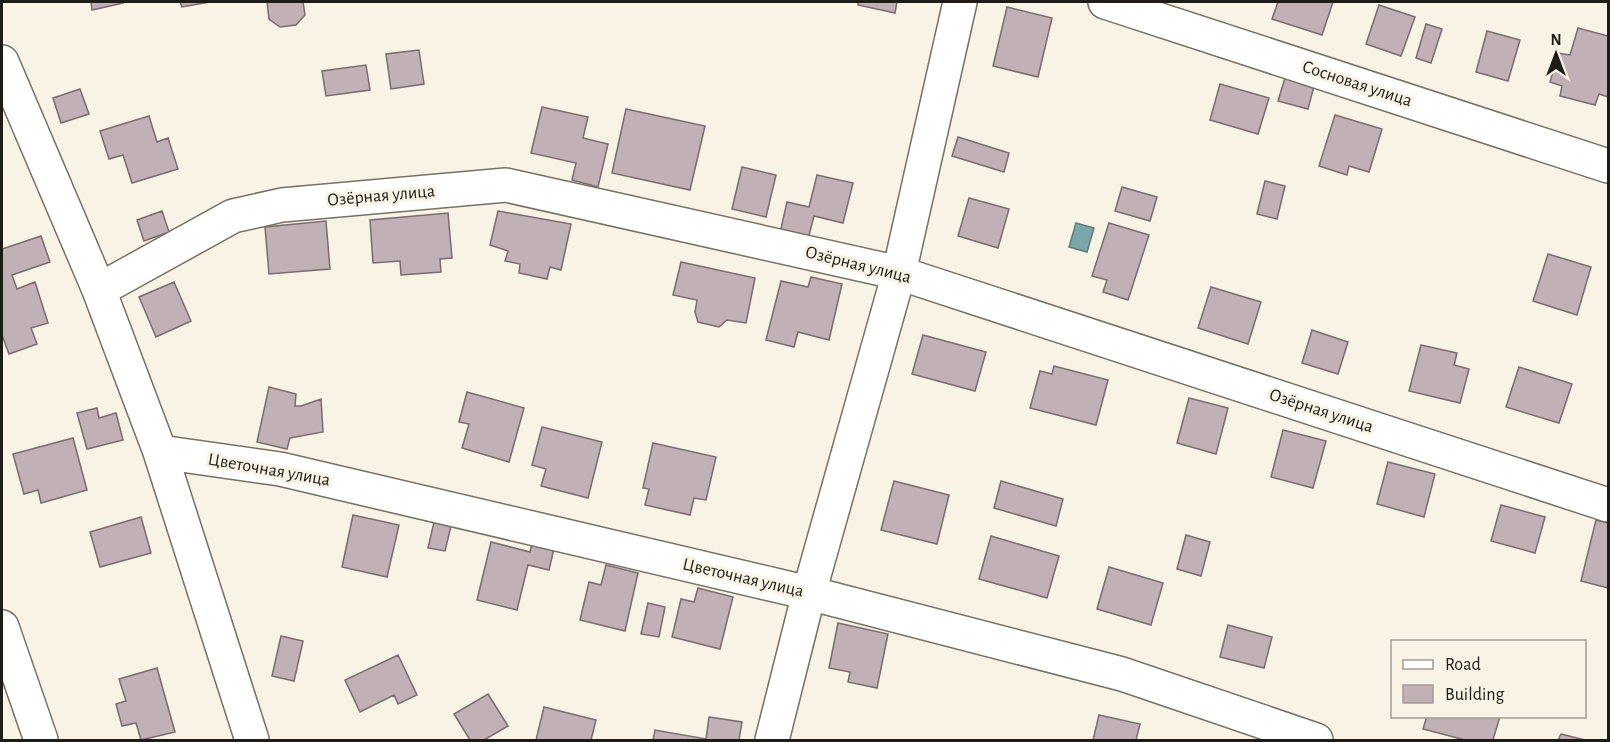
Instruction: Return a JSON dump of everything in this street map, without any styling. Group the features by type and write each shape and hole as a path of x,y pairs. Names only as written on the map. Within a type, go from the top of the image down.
{"street":[{"path":"772,741 809,593 899,273 960,2"},
{"name":"Сосновая улица","path":"1105,2 1608,166"},
{"path":"2,62 99,290 160,452 252,741"},
{"name":"Озёрная улица","path":"99,290 233,216 282,205 506,185 899,273 1608,505"},
{"name":"Цветочная улица","path":"160,452 280,469 809,593 1122,674 1316,741"},
{"path":"2,627 42,741"}],"water":[{"path":"1076,223 1094,228 1087,252 1069,247"}],"building":[{"path":"91,2 122,2 123,3 92,10"},
{"path":"180,2 210,2 182,7"},
{"path":"267,2 303,2 305,15 296,25 280,27 269,19"},
{"path":"858,2 897,2 895,13 858,5"},
{"path":"1278,2 1333,2 1322,35 1272,19"},
{"path":"1379,5 1415,17 1401,56 1366,44"},
{"path":"1007,7 1052,18 1038,77 993,66"},
{"path":"1426,24 1442,29 1431,63 1416,58"},
{"path":"1578,28 1608,36 1608,97 1599,94 1595,105 1560,96 1562,86 1550,82 1558,53 1570,55"},
{"path":"1487,31 1520,40 1508,81 1476,72"},
{"path":"419,50 424,84 391,89 386,54"},
{"path":"366,65 370,90 326,96 322,71"},
{"path":"1285,78 1314,86 1308,109 1278,101"},
{"path":"1220,84 1269,98 1258,134 1210,120"},
{"path":"80,89 89,114 61,123 53,98"},
{"path":"542,107 588,117 583,138 608,144 598,187 572,180 576,163 531,153"},
{"path":"626,109 705,126 690,190 612,173"},
{"path":"1335,115 1382,129 1369,172 1349,166 1347,175 1319,166"},
{"path":"149,116 157,142 168,138 178,169 132,183 123,155 109,159 100,131"},
{"path":"958,137 1009,153 1004,172 952,156"},
{"path":"742,167 776,175 766,217 732,209"},
{"path":"817,175 853,183 843,223 814,216 808,239 780,233 787,202 809,207"},
{"path":"1265,181 1285,186 1277,219 1257,214"},
{"path":"1122,187 1157,197 1150,221 1115,211"},
{"path":"969,198 1009,209 998,248 958,236"},
{"path":"162,211 169,232 144,241 137,220"},
{"path":"498,211 571,224 561,270 550,267 547,279 519,273 520,264 505,261 508,251 490,245"},
{"path":"448,213 452,258 440,259 441,272 401,275 400,261 373,263 370,220"},
{"path":"326,221 330,269 269,274 265,227"},
{"path":"1109,223 1149,235 1128,300 1103,292 1107,280 1092,276"},
{"path":"41,236 50,262 12,275 17,289 35,282 48,323 31,328 37,344 9,354 2,335 2,249"},
{"path":"1548,254 1591,267 1577,315 1533,301"},
{"path":"681,262 755,278 746,323 727,320 719,327 698,322 695,312 697,300 673,295"},
{"path":"811,277 842,284 829,340 798,332 794,347 766,340 781,281 808,287"},
{"path":"174,282 191,321 156,337 139,297"},
{"path":"1211,287 1261,302 1248,344 1198,328"},
{"path":"1312,330 1348,342 1338,374 1302,363"},
{"path":"923,335 986,352 975,391 912,374"},
{"path":"1421,345 1457,353 1454,365 1469,369 1460,403 1409,391"},
{"path":"1054,366 1108,380 1096,425 1030,408 1040,371 1052,374"},
{"path":"1519,367 1572,384 1559,423 1506,407"},
{"path":"269,387 296,394 295,406 321,399 323,432 290,438 287,449 257,442"},
{"path":"467,392 524,408 509,462 462,448 469,424 459,422"},
{"path":"1189,398 1228,408 1216,454 1177,443"},
{"path":"97,408 99,418 116,413 123,440 87,449 77,413"},
{"path":"542,427 602,442 588,498 541,486 546,469 532,465"},
{"path":"1283,430 1326,441 1313,488 1271,477"},
{"path":"73,438 87,490 41,503 38,490 24,494 13,454"},
{"path":"653,443 716,457 706,500 694,498 690,515 645,505 649,489 643,488"},
{"path":"1388,462 1435,474 1424,517 1377,504"},
{"path":"894,481 949,495 937,544 881,530"},
{"path":"1001,481 1063,499 1056,526 994,508"},
{"path":"1501,505 1545,517 1535,553 1491,541"},
{"path":"353,515 399,525 387,577 342,567"},
{"path":"141,517 151,553 100,567 90,532"},
{"path":"435,518 452,522 445,551 428,548"},
{"path":"1596,520 1608,523 1608,588 1581,581"},
{"path":"1186,535 1210,542 1201,576 1177,569"},
{"path":"991,536 1059,556 1047,598 979,579"},
{"path":"533,539 555,544 549,570 528,565 517,610 477,600 491,542 530,552"},
{"path":"606,565 638,573 625,631 580,620 589,582 601,585"},
{"path":"1109,567 1163,583 1151,625 1097,609"},
{"path":"698,588 733,597 720,649 672,637 681,599 694,602"},
{"path":"648,603 665,607 659,637 641,634"},
{"path":"838,623 888,634 877,688 848,682 850,672 829,668"},
{"path":"1228,625 1272,637 1264,668 1220,657"},
{"path":"281,636 303,641 294,681 272,676"},
{"path":"398,655 417,695 398,704 394,695 360,712 345,680"},
{"path":"157,668 175,732 141,740 136,723 122,726 116,704 126,701 119,679"},
{"path":"488,694 508,726 484,740 470,740 454,714"},
{"path":"544,707 596,720 591,740 536,740"},
{"path":"1099,715 1140,724 1136,740 1093,740"},
{"path":"709,717 742,722 739,740 653,740 655,730 706,739"},
{"path":"1426,718 1499,718 1493,740 1465,740 1423,729"},
{"path":"1561,734 1585,740 1558,740"}]}
